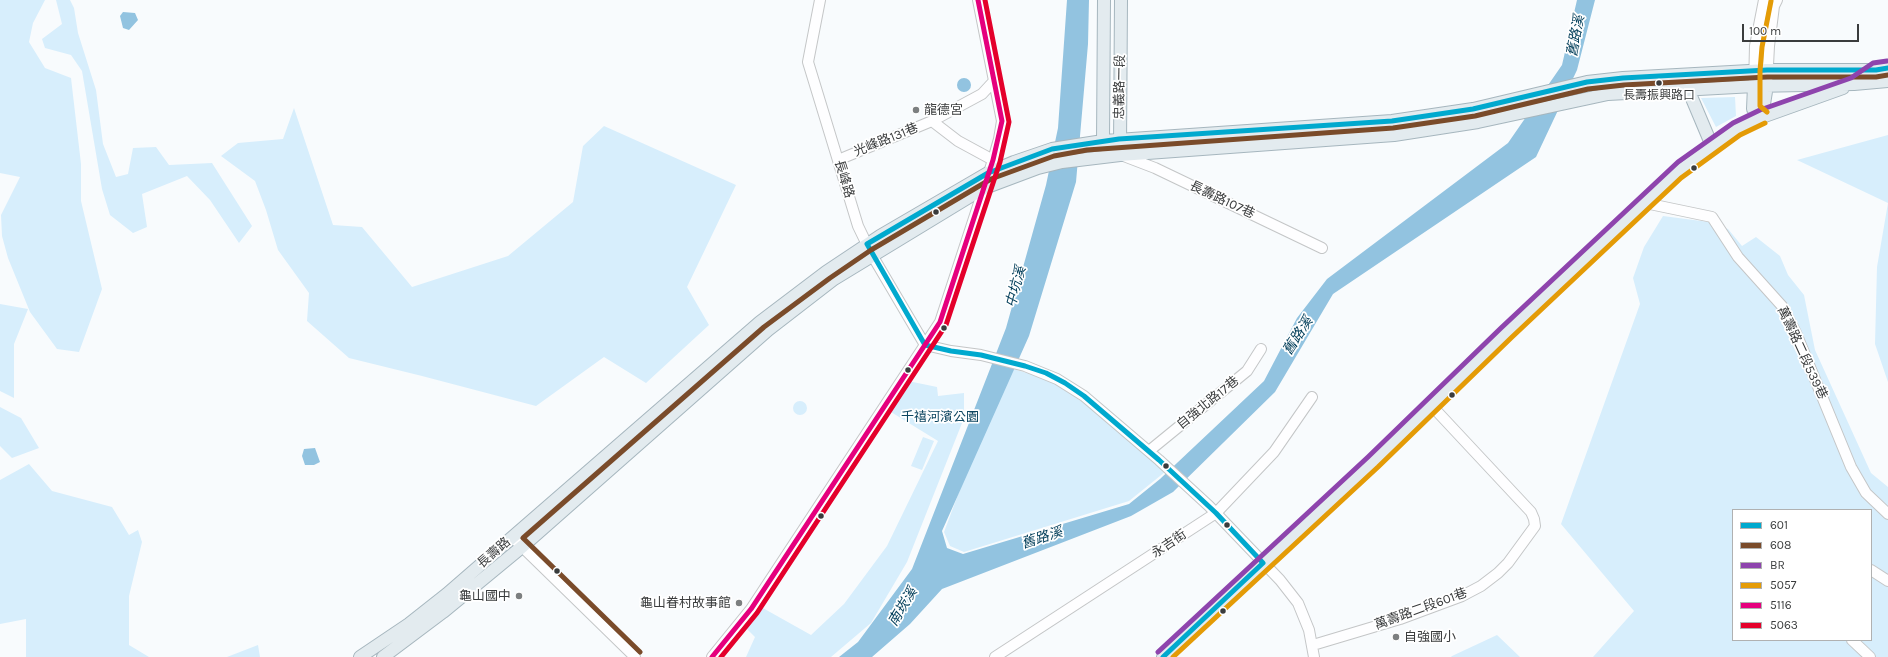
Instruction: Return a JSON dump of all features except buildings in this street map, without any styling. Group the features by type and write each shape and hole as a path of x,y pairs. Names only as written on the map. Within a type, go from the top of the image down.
{"main road":[{"name":"忠義路一段","path":"1103,141 1104,0"},
{"name":"忠義路一段","path":"1120,155 1121,0"},
{"path":"1103,141 1392,121 1473,109 1587,82 1623,78 1767,70 1882,69"},
{"path":"1163,657 1373,462 1506,333 1677,172 1736,129 1762,117 1854,84 1882,69"},
{"path":"1103,141 1120,155 1394,135 1478,122 1608,94 1626,92 1888,82"},
{"path":"1754,86 1753,109 1762,117"},
{"path":"1762,117 1767,86"},
{"path":"1688,89 1712,146"},
{"name":"長壽路","path":"383,657 443,612 523,546 743,345 760,322 826,272 867,244 988,173 1052,149 1103,141"},
{"name":"長壽路","path":"360,657 409,624 743,345 834,278 982,188 1038,168 1062,162 1120,155"}],"street":[{"name":"長峰路","path":"820,0 808,62 858,226 872,255 924,345"},
{"path":"712,657 751,609 940,322 982,188 993,160 1002,121 978,0"},
{"path":"1754,86 1753,71 1755,46 1764,0"},
{"path":"1767,86 1772,19 1777,0"},
{"name":"光峰路131巷","path":"838,160 932,121 982,94 994,81"},
{"path":"932,121 958,141 993,160"},
{"name":"長壽路107巷","path":"1120,155 1155,168 1322,248"},
{"name":"萬壽路二段539巷","path":"1645,203 1712,217 1738,257 1782,306 1796,332 1851,467 1866,493 1888,514"},
{"path":"924,345 951,351 981,355 1025,366 1065,383 1084,396 1188,486 1280,580 1298,603 1309,630 1313,645 1314,657"},
{"name":"自強北路17巷","path":"1149,451 1247,371 1261,348"},
{"name":"永吉街","path":"995,657 1216,513 1274,452 1312,397"},
{"name":"萬壽路二段601巷","path":"1313,645 1400,619 1462,596 1481,586 1508,563 1535,526 1534,518 1531,512 1431,405"},
{"path":"513,538 523,546 635,657"},
{"path":"1872,571 1888,581"},
{"path":"1853,641 1870,657"}],"green space":[{"path":"0,0 45,0 33,23 29,42 45,68 71,78 81,164 81,201 102,289 79,352 57,349 30,312 8,258 2,236 1,215 20,177 0,173"},
{"path":"56,0 70,0 74,8 78,33 96,90 103,144 116,177 128,174 133,148 156,147 169,165 212,163 252,226 239,243 210,200 187,176 142,194 147,227 133,233 110,215 102,189 82,71 71,55 45,48 42,39 62,24"},
{"path":"1735,97 1736,116 1716,127 1701,98"},
{"path":"294,108 333,225 362,227 412,287 508,256 573,202 583,146 604,126 736,185 687,287 709,325 646,383 604,357 536,406 349,358 307,321 309,293 278,250 266,210 255,181 221,156 238,143 283,139"},
{"path":"1888,135 1888,203 1797,160"},
{"path":"1888,203 1888,382 1875,344 1877,267"},
{"path":"1663,216 1709,222 1728,229 1742,246 1756,237 1780,256 1788,275 1804,295 1815,350 1871,473 1888,487 1888,657 1593,657 1634,611 1561,524 1640,304 1633,278 1644,247"},
{"path":"0,304 28,309 14,344 14,398 0,391"},
{"path":"1006,367 1048,379 1099,413 1165,472 1129,501 964,552 950,546 944,532"},
{"name":"千禧河濱公園","path":"908,381 937,387 938,396 964,393 964,418 907,562 871,623 831,657 746,657 755,637 745,627 761,607 811,635 844,604 887,546 938,441 891,412"},
{"path":"797,401 803,401 807,405 807,411 803,415 797,415 793,411 793,405"},
{"path":"0,407 21,418 39,448 12,458 0,446"},
{"path":"923,437 934,441 922,470 911,466"},
{"path":"29,464 52,491 112,507 129,535 138,530 142,542 129,596 129,645 149,657 26,657 26,619 0,624 0,480"},
{"path":"1497,635 1520,657 1451,657 1452,656"},
{"path":"258,645 260,657 227,657"}],"water":[{"path":"1067,0 1089,0 1088,44 1076,182 1029,336 942,531 947,548 963,554 1129,504 1160,479 1264,381 1297,318 1327,279 1508,143 1562,65 1577,0 1595,0 1577,70 1536,157 1333,294 1275,392 1173,492 1131,516 942,589 910,624 872,657 839,657 858,642 912,569 1006,328 1046,185 1058,128"},
{"path":"123,12 135,13 138,20 129,30 123,28 120,16"},
{"path":"964,78 969,80 971,85 969,90 964,92 959,90 957,85 959,80"},
{"path":"315,448 320,462 314,465 305,465 302,456 304,449"}],"transit line":[{"name":"5116","path":"712,657 751,609 940,322 993,160 1002,121 978,0"},
{"name":"5063","path":"721,657 757,613 946,325 1000,162 1009,122 985,0"},
{"name":"5057","path":"1767,112 1760,106 1760,71 1762,47 1771,1"},
{"name":"BR","path":"1158,652 1368,457 1501,328 1678,162 1733,123 1760,110 1851,78 1873,63 1887,61"},
{"name":"601","path":"925,345 867,244 988,173 1052,149 1119,139 1392,121 1473,109 1587,82 1623,78 1767,70 1876,70 1888,68"},
{"name":"608","path":"640,652 523,538 764,327 830,278 871,250 991,179 1054,156 1087,150 1393,128 1475,116 1588,89 1624,85 1767,77 1876,77 1888,75"},
{"name":"5057","path":"1173,657 1378,467 1511,338 1681,178 1740,135 1765,123"},
{"name":"601","path":"925,345 951,351 981,355 1025,366 1046,373 1065,383 1084,396 1159,460 1216,513 1263,563"},
{"name":"601","path":"1163,657 1263,563"}],"place":[{"name":"長壽振興路口","path":"1659,83"},
{"name":"龍德宮","path":"916,110"},
{"name":"龜山國中","path":"519,596"},
{"name":"龜山眷村故事館","path":"739,603"},
{"name":"自強國小","path":"1396,637"}],"water label":[{"name":"舊路溪","path":"1576,36"},
{"name":"中坑溪","path":"1016,287"},
{"name":"舊路溪","path":"1298,336"},
{"name":"舊路溪","path":"1042,538"},
{"name":"南崁溪","path":"903,607"}]}
